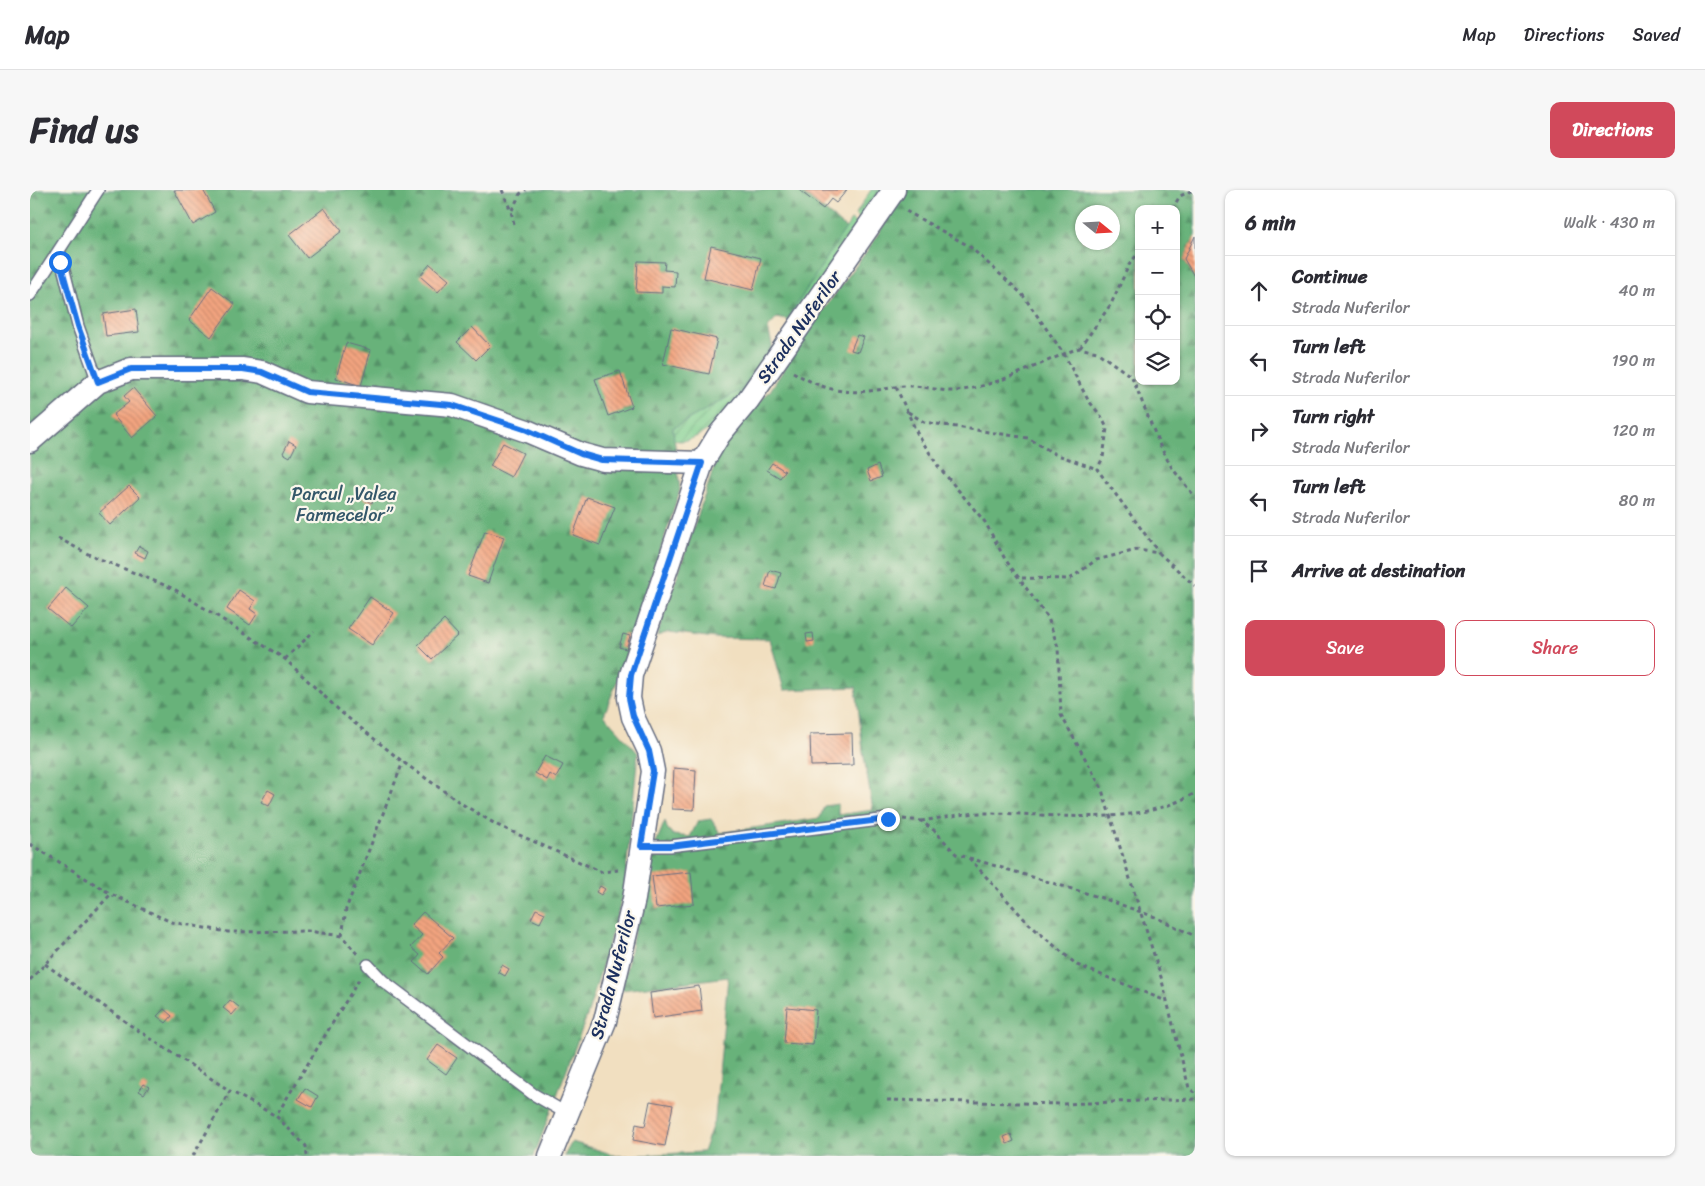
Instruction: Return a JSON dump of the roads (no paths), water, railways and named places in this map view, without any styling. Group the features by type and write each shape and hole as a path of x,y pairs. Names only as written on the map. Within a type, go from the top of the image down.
{"street":[{"name":"Strada Nuferilor","path":"550,1156 605,1021 634,899 653,771 649,751 633,716 629,698 631,675 702,463 719,435 748,400 891,195"},
{"path":"30,441 98,382 131,369 243,369 262,372 307,392 452,405 527,430 581,454 602,460 702,463"}],"lane":[{"path":"30,294 98,190"},
{"path":"58,252 78,326 98,382"},
{"path":"640,857 670,846 888,819"},
{"path":"368,966 383,981 526,1088 566,1113"}],"park label":[{"name":"Parcul „Valea Farmecelor”","path":"344,504"}]}
